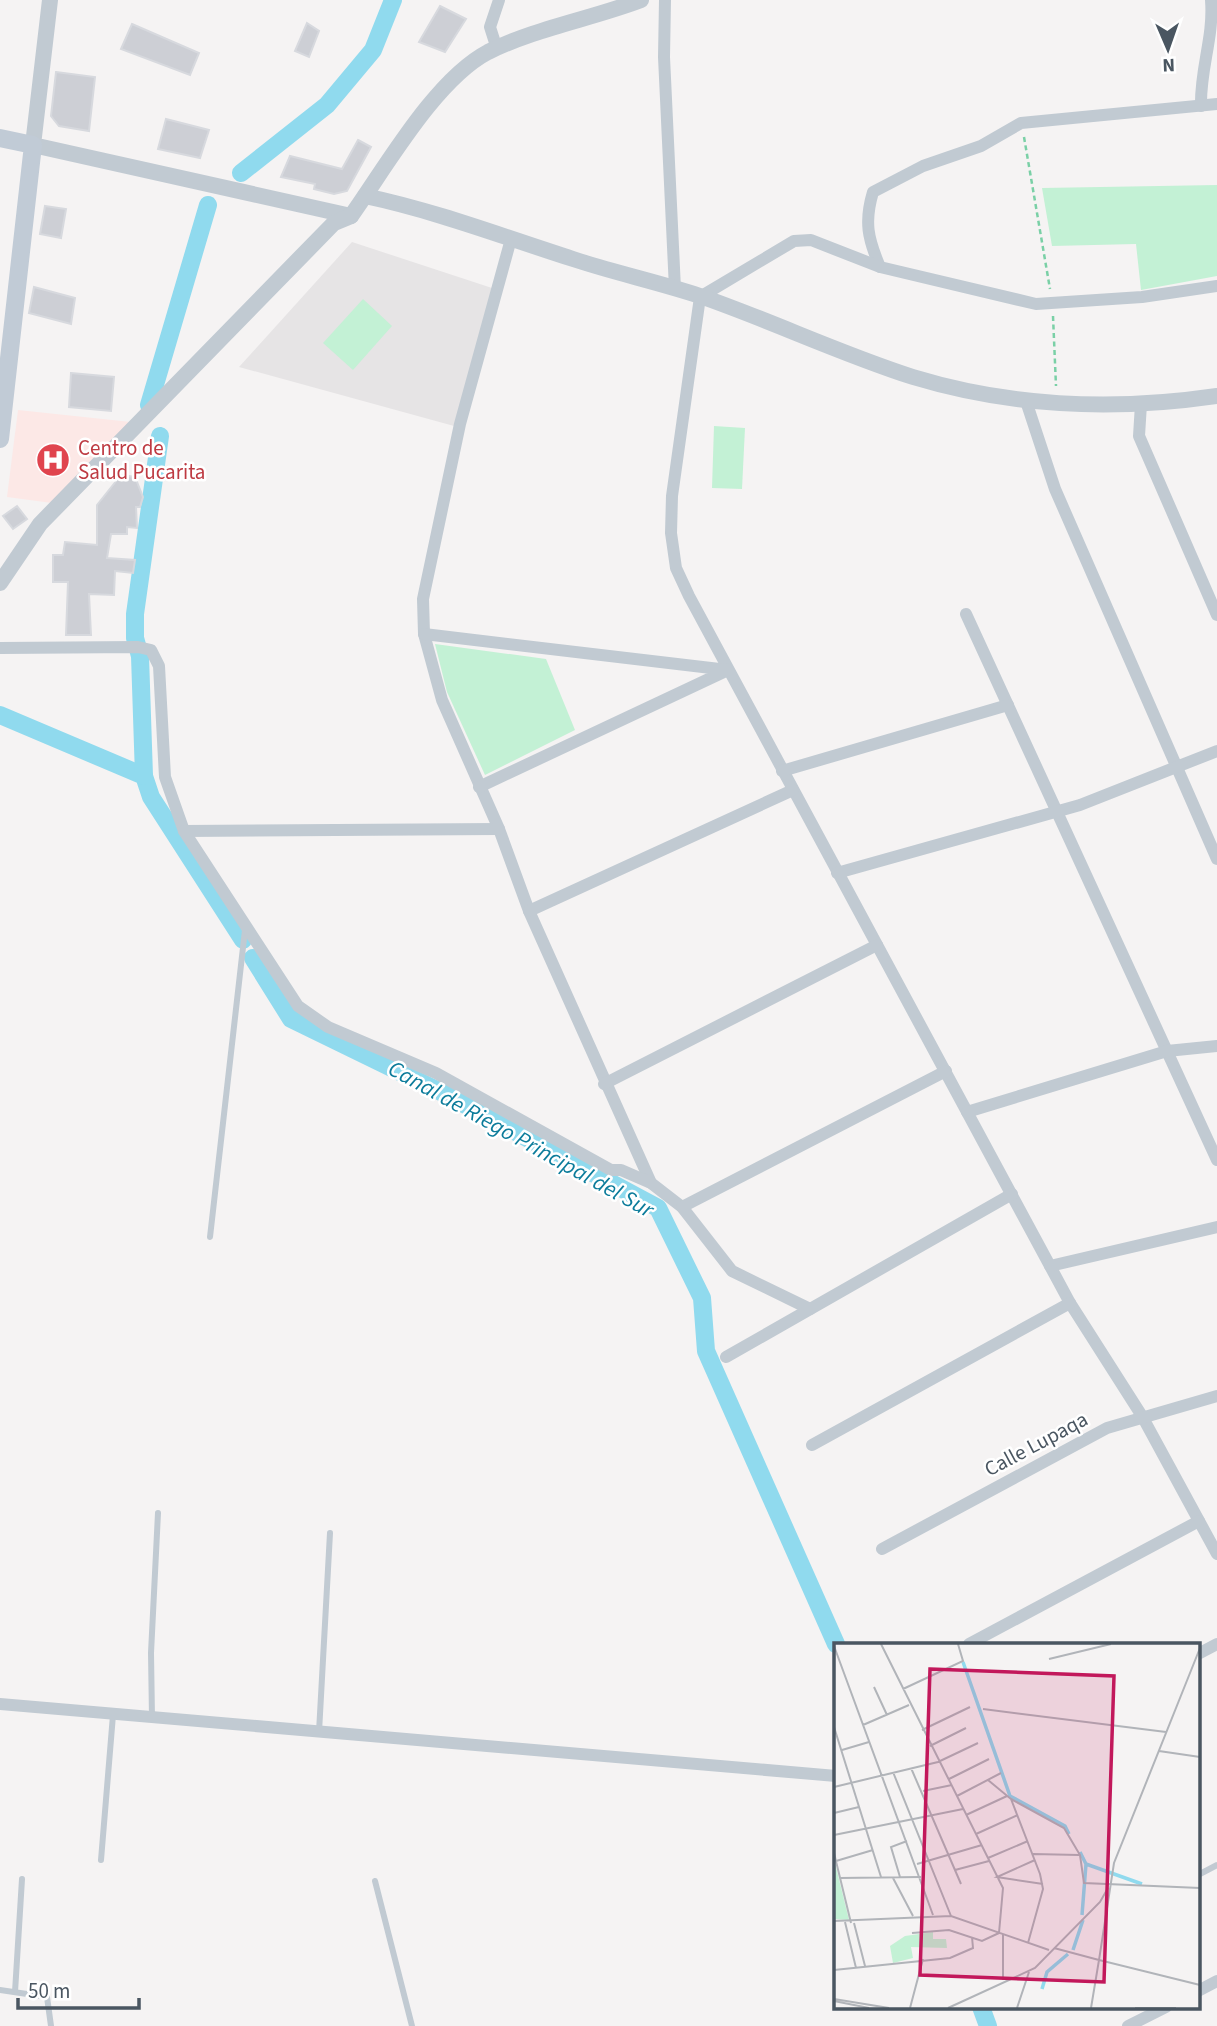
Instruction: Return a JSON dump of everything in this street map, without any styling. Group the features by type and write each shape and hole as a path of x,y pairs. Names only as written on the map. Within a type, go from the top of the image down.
{"main road":[{"path":"0,138 33,145 2,400 0,439"}],"street":[{"path":"51,0 33,145 351,216"},
{"path":"497,49 490,27 499,0"},
{"path":"0,583 40,524 334,223 351,216 439,94 457,75 497,49 641,0"},
{"path":"665,0 664,57 675,289"},
{"path":"1201,106 1200,83 1213,28 1211,0"},
{"path":"880,267 866,229 873,192 923,166 981,146 1021,123 1217,104"},
{"path":"365,196 421,208 511,239 700,297 913,377 973,392 1056,404 1141,404 1217,396"},
{"path":"511,239 460,424 423,599 424,634 442,700 499,829 529,911 604,1084 651,1183"},
{"path":"700,297 794,241 825,243 880,267 1036,304 1142,297 1217,286"},
{"path":"700,297 672,496 671,533 676,568 782,771 1070,1303 1142,1416 1217,1554"},
{"path":"1026,401 1055,489 1217,859"},
{"path":"1141,404 1139,436 1217,615"},
{"path":"966,614 1217,1160"},
{"path":"424,634 728,670"},
{"path":"0,648 138,647 151,650 159,666 165,777 184,831 292,999 328,1027 436,1073 611,1170 621,1170 651,1183 682,1207 732,1270 810,1309"},
{"path":"479,787 728,670"},
{"path":"782,771 1008,705"},
{"path":"837,873 1057,811 1217,751"},
{"path":"529,911 793,790"},
{"path":"184,831 499,829"},
{"path":"604,1084 877,945"},
{"path":"967,1112 1167,1051 1217,1046"},
{"path":"682,1207 946,1071"},
{"path":"726,1357 1012,1194"},
{"path":"1050,1266 1217,1227"},
{"path":"812,1445 1070,1303"},
{"name":"Calle Lupaqa","path":"882,1549 1107,1428 1217,1396"},
{"path":"971,1643 1199,1521"},
{"path":"1200,1653 1217,1644"},
{"path":"0,1704 834,1776"},
{"path":"1200,1990 1217,1981"},
{"path":"1128,2026 1164,2008"}],"lane":[{"path":"210,1237 246,928"},
{"path":"152,1718 151,1653 158,1513"},
{"path":"319,1732 330,1532"},
{"path":"102,1860 113,1714"},
{"path":"1200,1874 1217,1865"},
{"path":"15,1992 22,1879"},
{"path":"375,1881 412,2026"},
{"path":"0,1990 47,1997 51,2026"}],"path":[{"path":"1021,123 1053,303 1056,404"}],"shaded area":[{"path":"352,242 492,288 454,426 239,367"},
{"name":"Centro de Salud Pucarita","path":"18,410 131,422 52,503 7,497"}],"green space":[{"path":"1217,185 1217,276 1141,290 1136,244 1052,246 1042,188"},
{"path":"363,299 392,326 353,370 323,343"},
{"path":"714,426 745,428 742,489 712,488"},
{"path":"435,644 546,659 575,730 485,775 447,692"}],"building":[{"path":"440,6 466,19 445,52 419,42"},
{"path":"307,23 319,31 309,57 295,51"},
{"path":"132,24 199,53 190,75 121,49"},
{"path":"56,72 95,77 89,131 59,126 51,116"},
{"path":"166,119 209,130 200,158 158,149"},
{"path":"358,140 371,147 347,191 334,194 314,189 315,184 281,177 290,156 342,169"},
{"path":"45,206 66,209 61,238 40,234"},
{"path":"34,287 75,298 71,324 29,313"},
{"path":"71,373 114,377 111,411 69,407"},
{"path":"121,475 135,477 143,497 140,507 136,507 137,528 127,527 127,534 111,534 107,558 135,560 133,573 115,571 114,595 89,594 91,635 66,635 68,582 53,582 53,555 63,555 65,542 97,545 97,505"},
{"path":"17,506 27,519 13,529 3,516"}],"waterway":[{"path":"241,173 327,105 373,50 393,0"},
{"path":"149,405 208,205"},
{"path":"144,776 140,656 135,638 135,614 160,436"},
{"name":"Canal de Riego Principal del Sur","path":"0,715 144,776 151,797 243,940"},
{"name":"Canal de Riego Principal del Sur","path":"253,958 291,1019 447,1095 658,1208 702,1298 706,1351 836,1643"},
{"name":"Canal de Riego Principal del Sur","path":"981,2008 988,2026"}],"place":[{"name":"Centro de Salud Pucarita","path":"53,460"}]}
